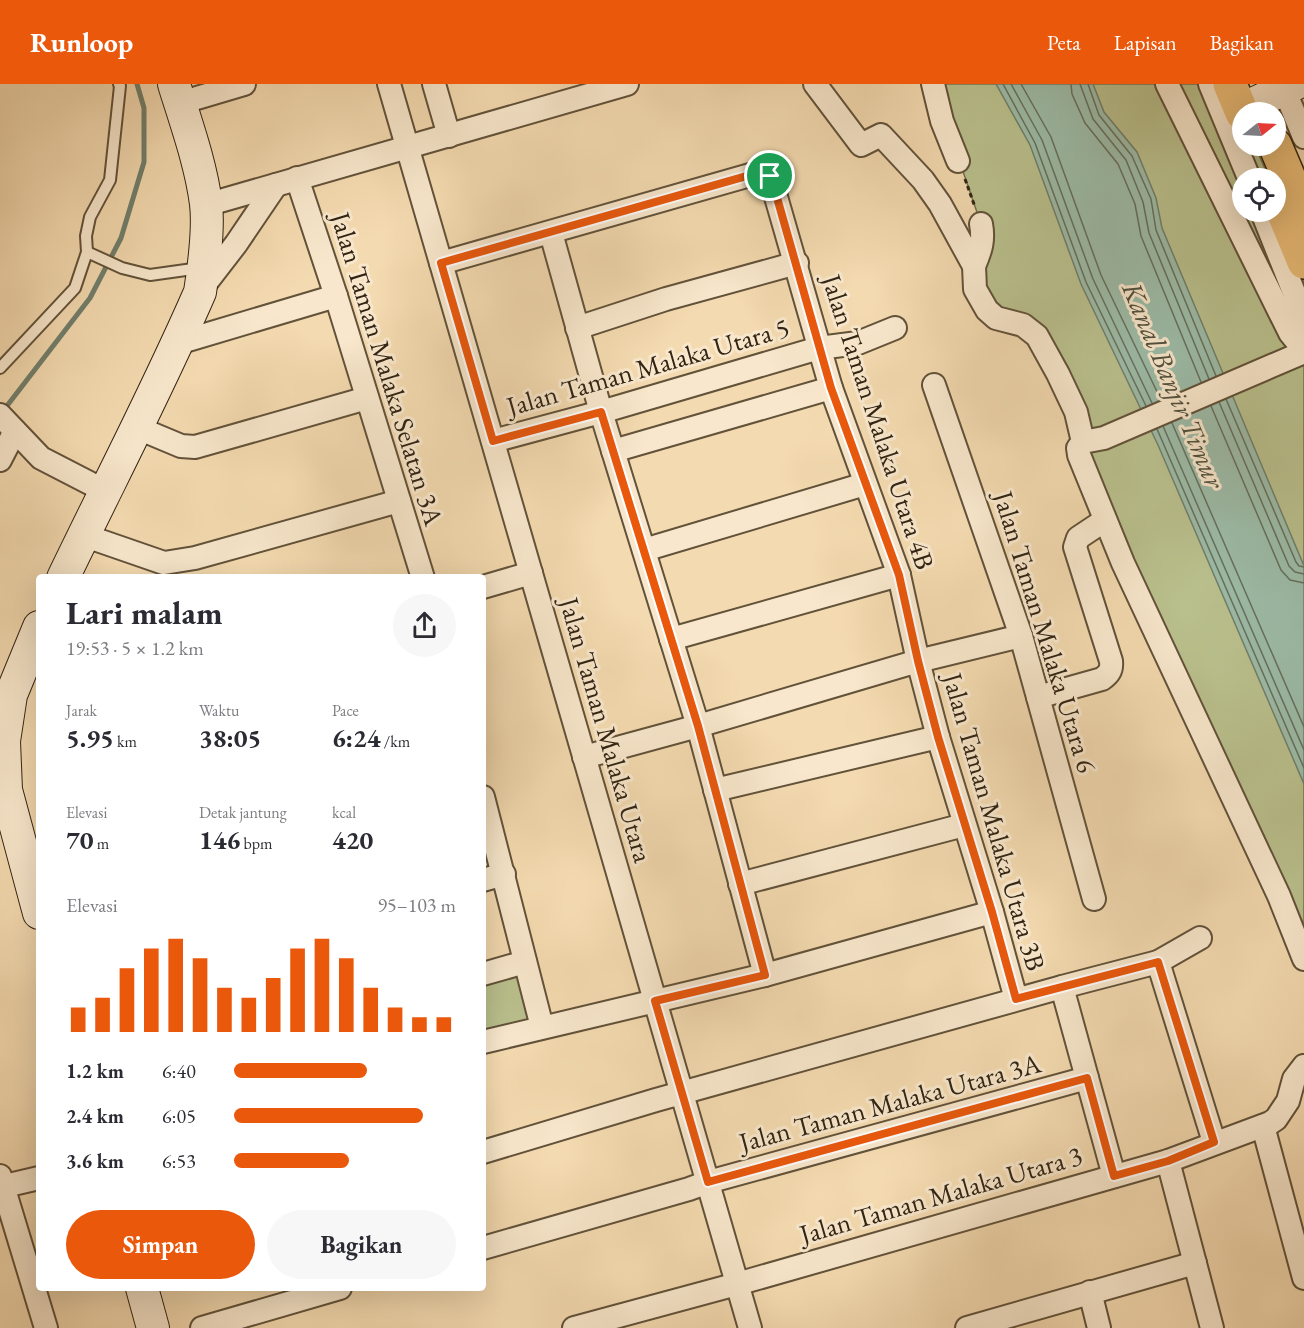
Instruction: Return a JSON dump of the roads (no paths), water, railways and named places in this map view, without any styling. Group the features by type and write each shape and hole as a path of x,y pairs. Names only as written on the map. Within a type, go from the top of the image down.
{"main road":[{"path":"1230,84 1267,95"},
{"path":"1280,156 1304,214"},
{"path":"1286,219 1304,262"}],"street":[{"path":"65,574 178,343 202,280 206,206 198,166 177,94 244,84"},
{"name":"Jalan Taman Malaka Utara","path":"389,84 750,1328"},
{"path":"434,84 448,136"},
{"path":"206,206 627,84"},
{"path":"815,84 861,145 881,135 923,180 940,204 974,266 975,289 987,310 996,318 1023,325 1037,336 1076,412 1094,440"},
{"path":"933,84 942,121 958,161"},
{"path":"1167,84 1290,333 1303,353"},
{"path":"1210,84 1245,168"},
{"path":"1267,95 1304,137"},
{"name":"Jalan Taman Malaka Utara 4B","path":"551,233 764,171 772,180 831,388 899,575 918,661"},
{"path":"202,280 236,244 287,181"},
{"name":"Jalan Taman Malaka Selatan 3A","path":"287,181 336,296 422,574"},
{"path":"1266,222 1301,310 1303,353"},
{"path":"974,266 982,249 981,224"},
{"path":"441,263 551,233 601,412 698,726 765,975"},
{"path":"577,328 666,299 797,263"},
{"path":"178,343 336,296"},
{"name":"Jalan Taman Malaka Utara 5","path":"493,441 819,348 858,343 895,328"},
{"path":"1303,353 1078,448 1105,520 1279,896 1304,959"},
{"name":"Jalan Taman Malaka Utara 6","path":"934,385 1021,636 1094,899"},
{"path":"613,451 831,388"},
{"path":"138,428 181,446 195,447 367,398"},
{"path":"8,424 41,458 105,490"},
{"path":"0,460 8,424"},
{"path":"644,550 865,484"},
{"path":"84,535 164,562 177,562 399,501"},
{"path":"1038,697 1102,679 1112,668 1112,661 1075,547 1078,538 1105,520"},
{"path":"486,586 531,573"},
{"path":"671,639 899,575"},
{"path":"584,757 918,661 1021,636"},
{"path":"36,638 11,695 4,741 3,791 36,903"},
{"name":"Jalan Taman Malaka Utara 3B","path":"918,661 938,737 992,912 1016,999"},
{"path":"715,790 938,737"},
{"path":"486,819 494,877 525,962 542,1027"},
{"path":"740,884 964,825"},
{"path":"486,1041 765,975 992,912"},
{"path":"486,1151 1016,999 1158,962 1200,938"},
{"path":"486,973 525,962"},
{"path":"1158,962 1214,1142"},
{"path":"1062,987 1114,1176"},
{"name":"Jalan Taman Malaka Utara 3","path":"574,1328 637,1319 737,1284 1168,1161 1214,1142 1263,1126 1276,1119 1288,1101 1294,1079 1304,1066"},
{"name":"Jalan Taman Malaka Utara 3A","path":"486,1247 708,1182 1087,1078"},
{"path":"1263,1126 1304,1278"},
{"path":"1168,1161 1190,1264 1212,1328"},
{"path":"36,1178 1,1183 46,1328"},
{"path":"967,1328 1190,1264"},
{"path":"143,1291 153,1328"},
{"path":"202,1328 330,1291"},
{"path":"1090,1292 1099,1328"}],"lane":[{"path":"0,368 75,288 87,252 86,236 90,217 110,180 122,85"},
{"path":"87,252 122,268 150,275 202,280"}],"water":[{"name":"Kanal Banjir Timur","path":"996,84 1093,84 1104,112 1137,152 1156,198 1162,228 1304,566 1304,784 1158,445 1081,284 1030,145"}],"waterway":[{"path":"3,411 90,298 121,238 144,162 144,108 137,84"}]}
